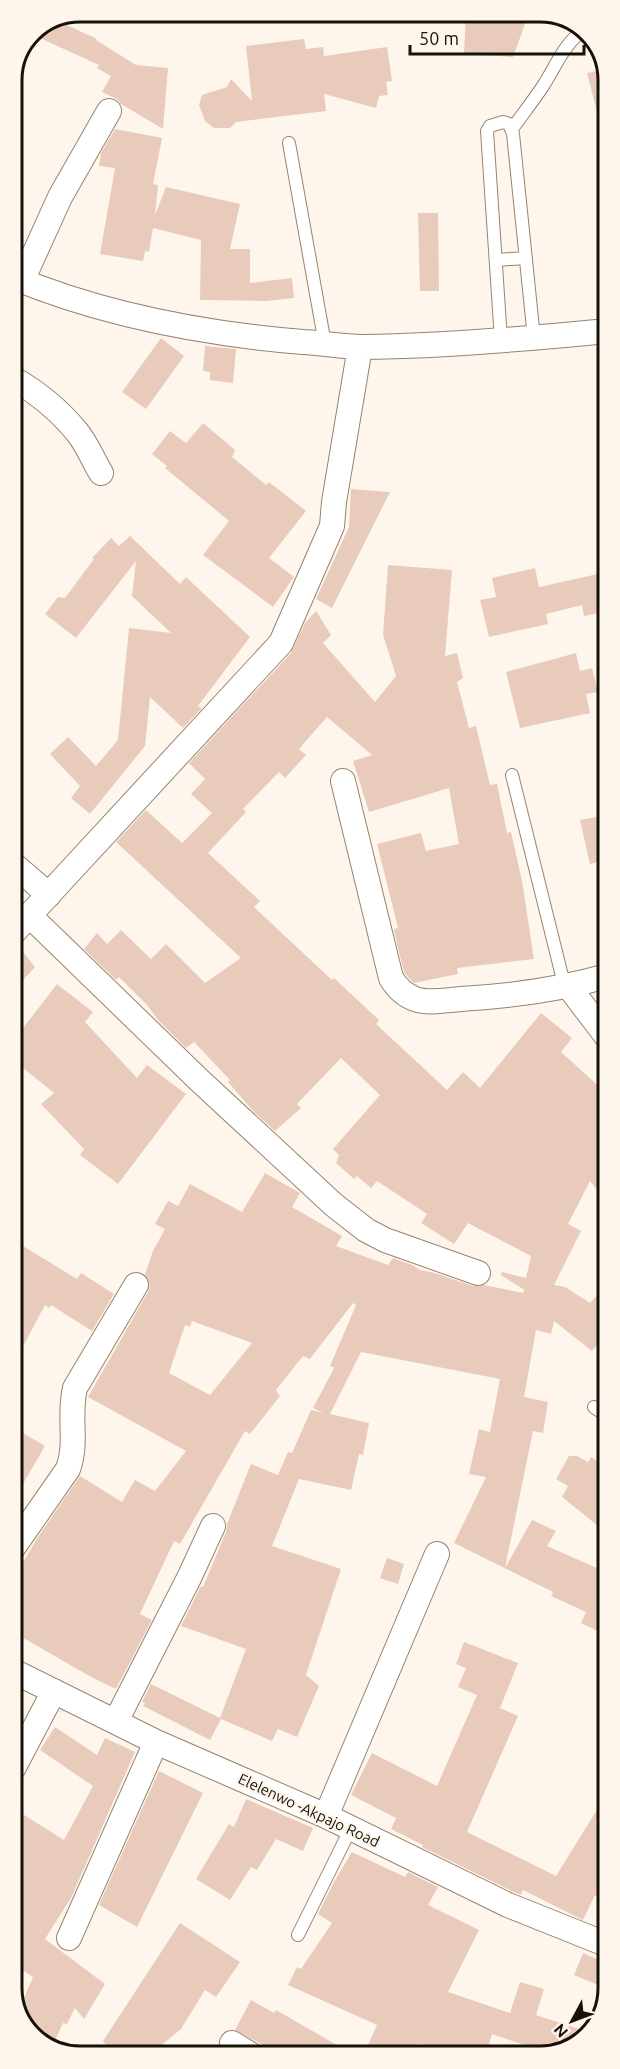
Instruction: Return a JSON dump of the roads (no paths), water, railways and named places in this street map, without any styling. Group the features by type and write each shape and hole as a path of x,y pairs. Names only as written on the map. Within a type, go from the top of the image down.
{"street":[{"path":"22,269 109,111"},
{"path":"22,281 81,302 150,320 271,339 325,344 360,347 534,338 598,332"},
{"path":"22,923 281,643 332,526 334,501 360,347"},
{"path":"22,384 54,408 78,434 100,473"},
{"path":"343,781 391,978 397,988 415,999 426,1001 490,997 567,988 598,979"},
{"path":"22,872 49,894"},
{"path":"29,915 198,1079 334,1205 366,1230 385,1239 478,1273"},
{"path":"567,988 598,1026"},
{"path":"22,1535 68,1469 73,1456 72,1399 75,1388 135,1285"},
{"path":"116,1720 213,1526"},
{"path":"326,1816 437,1554"},
{"name":"Elelenwo -Akpajo Road","path":"22,1675 116,1720 156,1742 326,1816 508,1905 598,1941"},
{"path":"22,1752 54,1691"},
{"path":"69,1938 156,1742"},
{"path":"232,2043 237,2046"}],"lane":[{"path":"512,129 544,84 560,56 577,36"},
{"path":"501,340 487,131 497,122 508,124 512,129 534,338"},
{"path":"289,143 325,344"},
{"path":"497,260 526,258"},
{"path":"512,775 567,988"},
{"path":"594,1407 598,1410"},
{"path":"298,1935 351,1828"}]}
